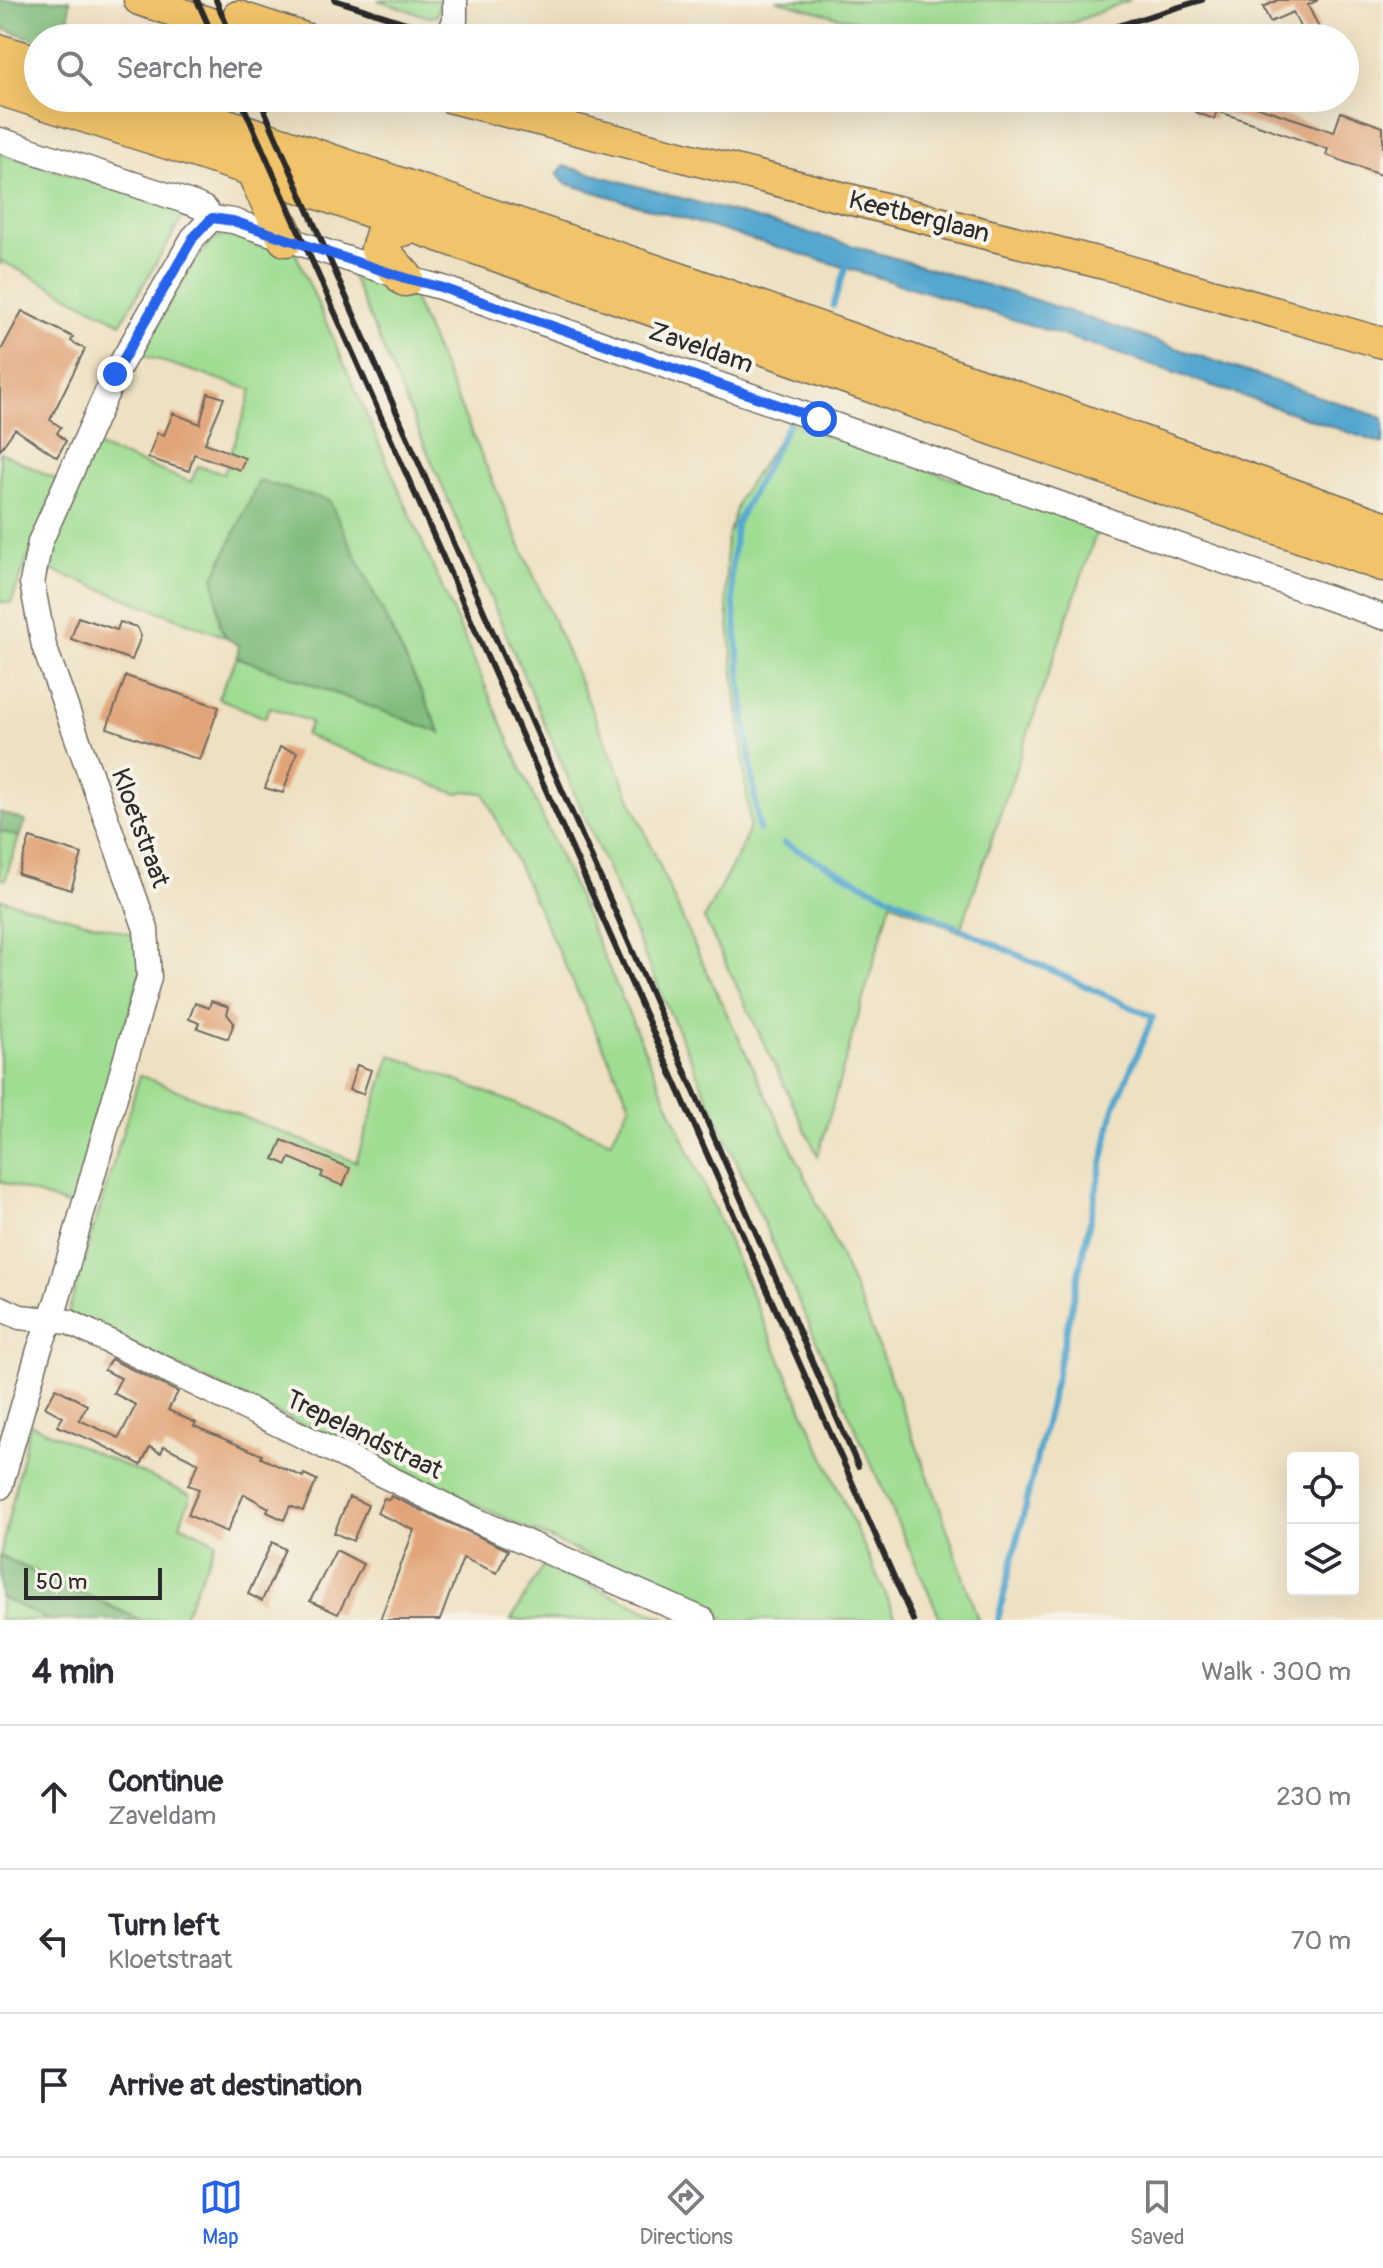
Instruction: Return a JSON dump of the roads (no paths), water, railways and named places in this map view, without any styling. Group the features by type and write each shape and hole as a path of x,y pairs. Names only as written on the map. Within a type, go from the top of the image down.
{"highway":[{"path":"0,53 24,60"},
{"path":"0,87 24,95"},
{"path":"78,112 417,224 1383,563"},
{"path":"184,112 480,212 1383,529"},
{"path":"253,168 286,238"},
{"path":"405,278 379,249 384,233 417,224"}],"main road":[{"path":"139,0 214,24"},
{"path":"190,0 263,24"},
{"name":"Keetberglaan","path":"507,112 1112,266 1383,343"},
{"name":"Keetberglaan","path":"579,112 1253,286 1383,326"}],"street":[{"path":"453,24 455,0"},
{"path":"465,0 466,24"},
{"name":"Zaveldam","path":"0,140 194,204 205,209 212,218 233,221 454,292 1383,617"},
{"name":"Kloetstraat","path":"0,1487 149,977 146,929 44,646 34,594 35,561 40,542 115,374 193,238 212,218"},
{"name":"Trepelandstraat","path":"0,1308 20,1317 69,1322 471,1518 703,1620"}],"water":[{"path":"564,166 827,238 1029,298 1383,418 1383,444 1090,344 565,183 557,174"}],"waterway":[{"path":"833,306 848,260"},
{"path":"759,830 731,575 736,524 790,421"},
{"path":"784,843 865,885 1153,1017 1114,1108 1056,1378 998,1620"}],"railway":[{"path":"197,0 208,24"},
{"path":"216,0 226,24"},
{"path":"335,0 410,24"},
{"path":"1124,24 1202,0"},
{"path":"246,112 913,1620"},
{"path":"265,112 858,1466"}]}
